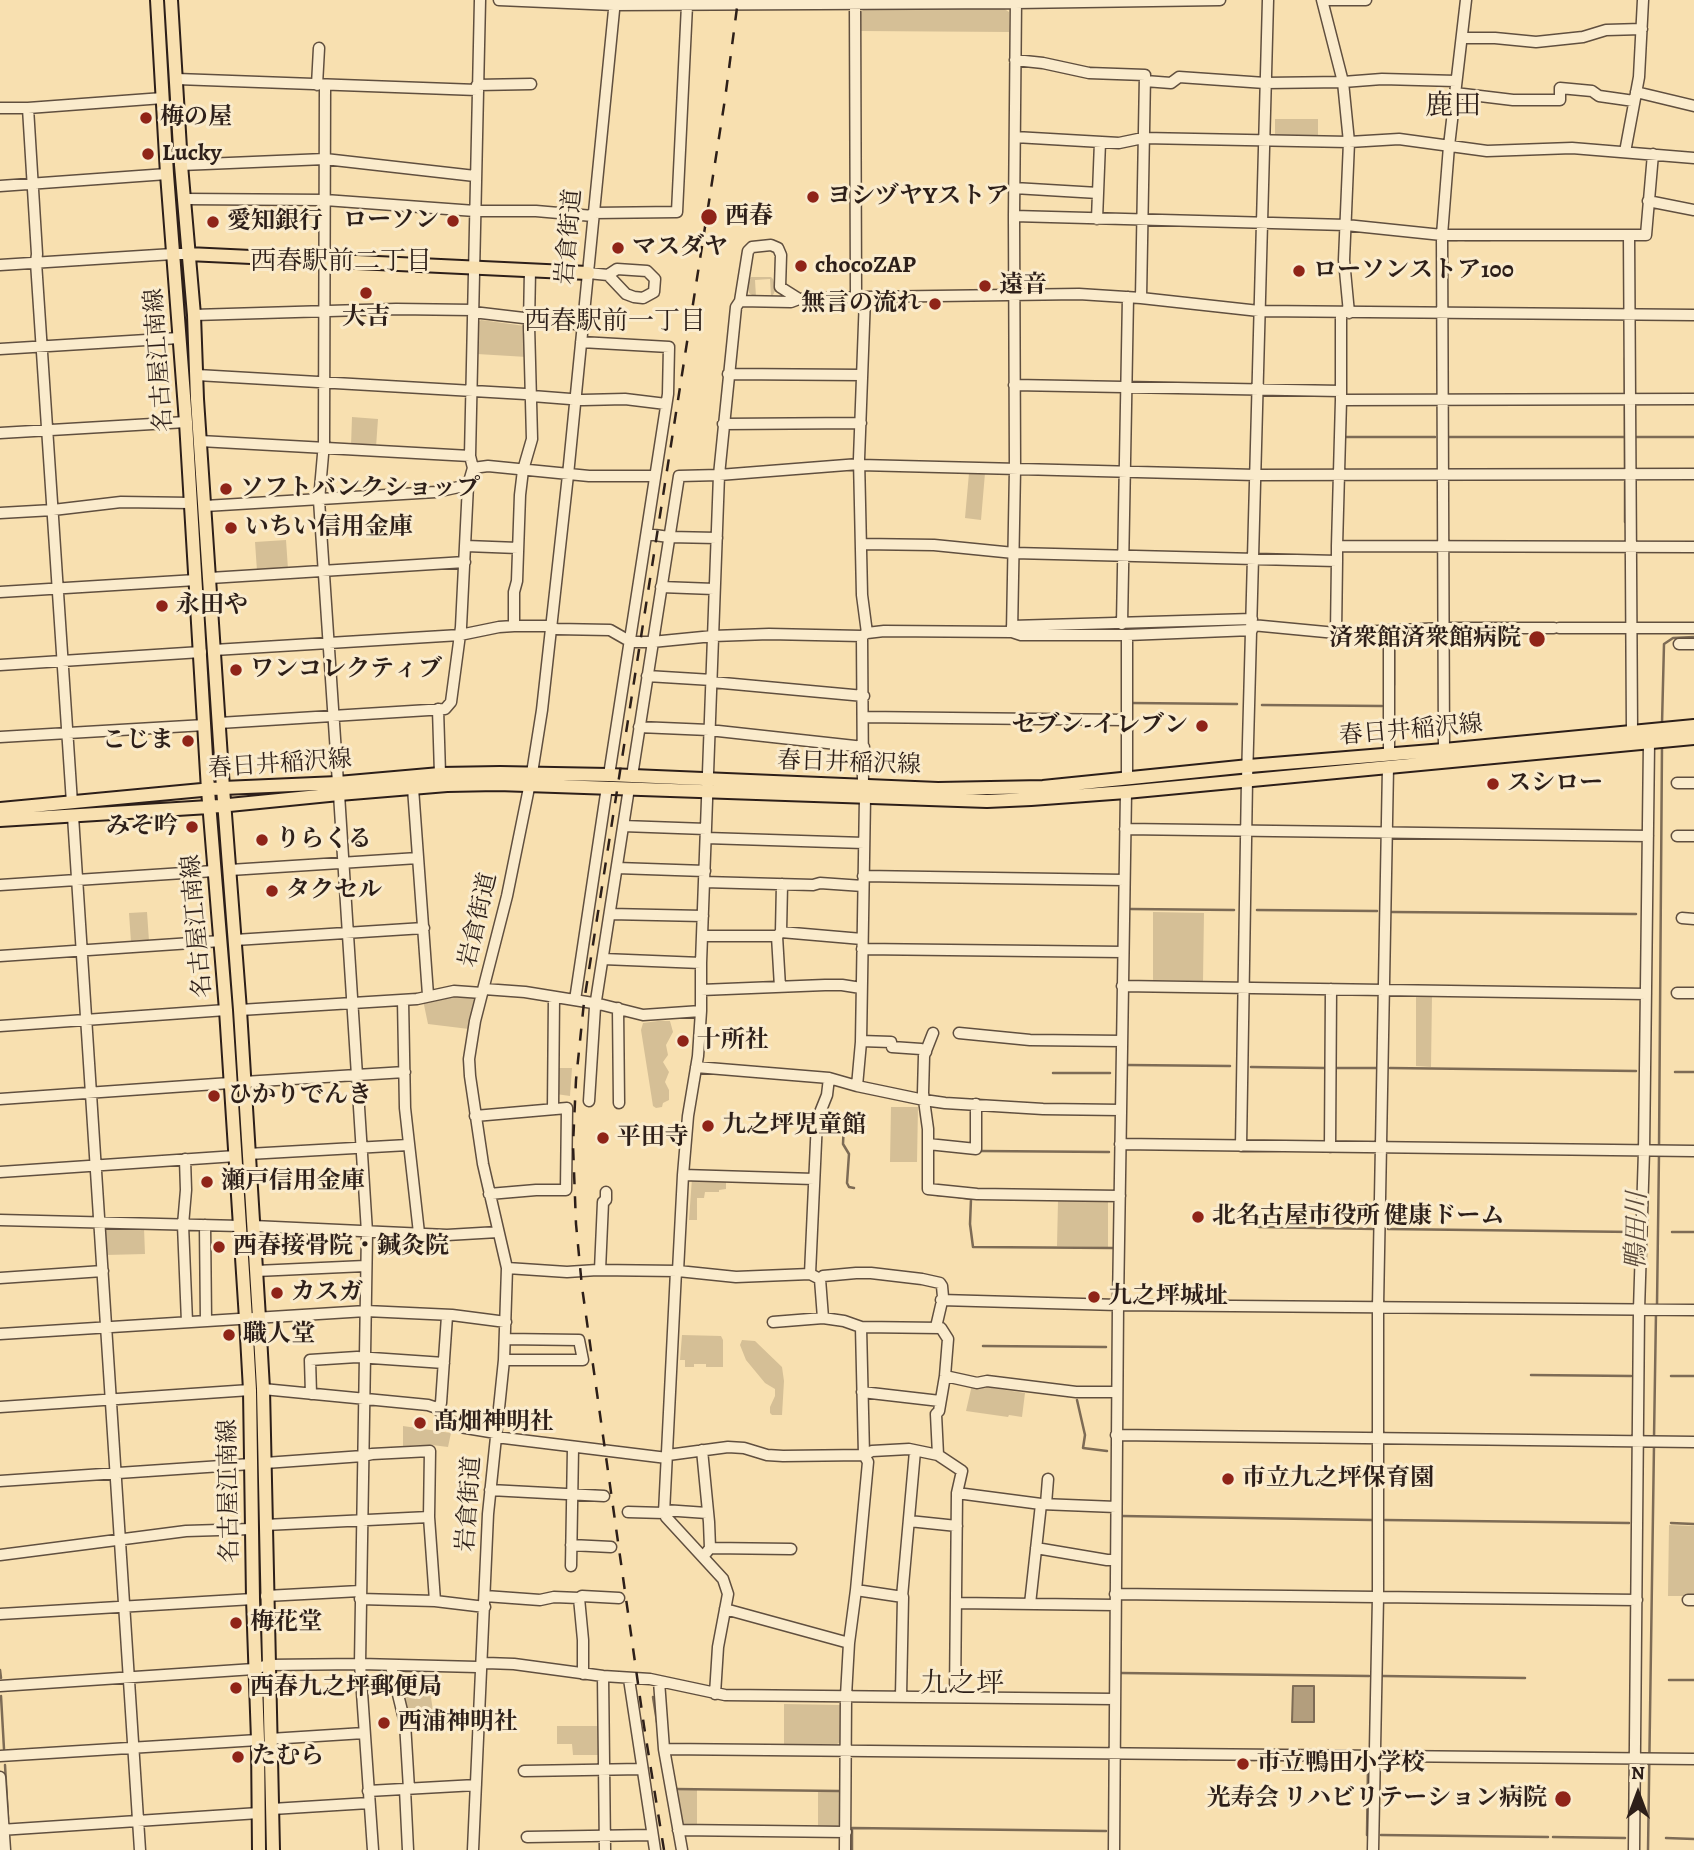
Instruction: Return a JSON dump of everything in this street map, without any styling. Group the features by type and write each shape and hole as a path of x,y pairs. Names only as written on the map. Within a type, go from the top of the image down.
{"main road":[{"name":"名古屋江南線","path":"157,0 191,503 203,579 208,651 219,723 230,870 244,1083 242,1155"},
{"name":"名古屋江南線","path":"171,0 205,506 203,579"},
{"path":"188,254 589,272"},
{"name":"名古屋江南線","path":"208,651 205,725 209,807 230,1083 242,1155 256,1390 265,1463 265,1525 254,1669 272,1809 273,1850"},
{"name":"春日井稲沢線","path":"0,809 225,806 440,774 864,792 987,801 1126,792 1247,780 1388,761 1652,738 1694,726"},
{"name":"春日井稲沢線","path":"864,792 1043,787 1249,766 1388,761 1444,750 1632,731 1652,738"},
{"name":"春日井稲沢線","path":"1673,734 1694,738"},
{"name":"春日井稲沢線","path":"0,820 223,788 413,788 531,779"},
{"name":"名古屋江南線","path":"247,1226 256,1271 253,1318"},
{"name":"名古屋江南線","path":"256,1390 251,1464 252,1529 268,1665 259,1850"}],"street":[{"path":"219,723 445,709 451,702 460,635 468,485 473,468 470,456 480,0"},
{"path":"499,0 688,3 1220,0"},
{"path":"1241,1146 1247,780 1268,0"},
{"path":"1336,633 1338,475 1349,142 1343,82 1322,0 1366,0"},
{"path":"1444,750 1442,235 1466,0"},
{"path":"1625,152 1635,97 1643,0"},
{"name":"岩倉街道","path":"474,1850 490,1490 504,1360 507,1268 489,1194 475,1116 469,1059 531,779 552,628 615,2"},
{"path":"855,2 864,634 862,988 857,1086"},
{"path":"1012,629 1016,2"},
{"path":"184,199 325,200 475,211 593,214 677,212 688,3"},
{"path":"1462,38 1536,42 1583,37 1606,30 1642,29"},
{"path":"319,48 325,159 326,260 324,448 319,500 367,1232 360,1664 373,1850"},
{"path":"1015,60 1043,63 1089,74 1144,75 1140,298"},
{"path":"1144,81 1171,83 1179,77 1265,83 1382,79 1456,81"},
{"path":"177,79 321,85 477,87 531,84"},
{"path":"1455,93 1513,100 1560,100 1560,88 1592,90 1599,96 1635,97 1694,106"},
{"path":"0,108 163,98"},
{"path":"28,108 140,1850"},
{"path":"1015,137 1119,143 1143,138 1349,142 1399,139 1488,151 1572,148 1694,158"},
{"path":"1097,219 1100,142"},
{"path":"1014,216 1346,225 1442,235 1646,235 1653,154"},
{"path":"181,165 325,159 475,176"},
{"path":"0,186 167,174"},
{"path":"1014,188 1098,192"},
{"path":"1648,201 1694,210"},
{"path":"1629,235 1632,731"},
{"path":"715,1694 718,1647 728,1594 723,1578 706,1553 666,1517 664,1511 683,1175 701,1011 719,475 736,307 740,301 748,251 752,247 771,245 778,248 781,255 780,288 775,302"},
{"path":"0,265 188,254"},
{"path":"589,272 608,275 626,294 634,297 643,298 654,292 655,279 647,271 617,269 608,275"},
{"path":"514,626 520,495 523,470 532,439 530,270"},
{"path":"780,288 799,299"},
{"path":"740,301 1079,294 1259,311 1694,315"},
{"path":"1122,624 1128,297"},
{"path":"194,315 396,309 473,311 583,326"},
{"path":"0,349 179,338"},
{"path":"575,1000 666,404 670,347 581,342"},
{"path":"728,374 862,375"},
{"path":"197,375 575,399 625,399 666,404"},
{"path":"1014,385 1258,390 1443,399 1694,399"},
{"path":"0,433 186,422"},
{"path":"723,424 861,422"},
{"path":"200,441 470,456"},
{"path":"589,1101 596,1003 679,476 860,465 1256,475 1694,474"},
{"path":"473,468 488,466 568,475 655,476"},
{"path":"205,506 436,492 468,485"},
{"path":"0,513 121,502 191,503"},
{"path":"646,534 716,538"},
{"path":"861,544 934,545 1014,552 1337,561"},
{"path":"466,546 518,548"},
{"path":"1337,546 1694,547"},
{"path":"0,592 465,562"},
{"path":"661,587 714,589"},
{"path":"0,665 460,635 499,626 548,626 556,629 610,631 631,642 713,636 864,634 884,631 1122,624 1252,625 1336,633 1443,628 1694,628"},
{"path":"1012,629 1021,635 1127,635 1252,625"},
{"path":"1373,1850 1378,1597 1378,1306 1389,630"},
{"path":"1127,635 1127,778"},
{"path":"1679,644 1694,643"},
{"path":"647,676 864,696"},
{"path":"438,709 440,774"},
{"path":"863,717 1127,720"},
{"path":"0,737 205,725"},
{"path":"639,727 709,730 864,747"},
{"path":"1634,1850 1638,1759 1637,1600 1646,1151 1648,836 1652,738"},
{"path":"1677,783 1694,783"},
{"path":"413,788 428,996"},
{"path":"1114,1850 1116,1434 1126,792"},
{"path":"623,826 706,834 864,843"},
{"path":"1125,830 1648,836"},
{"path":"1677,836 1694,836"},
{"path":"230,870 418,859"},
{"path":"617,868 813,885 863,881 1124,880"},
{"path":"0,885 214,871"},
{"path":"780,987 782,884"},
{"path":"610,914 703,916"},
{"path":"1682,918 1694,919"},
{"path":"235,940 424,928"},
{"path":"703,936 779,934 862,944 1123,952"},
{"path":"0,956 221,941"},
{"path":"603,959 701,963"},
{"path":"701,990 842,985 862,988"},
{"path":"1122,986 1646,994"},
{"path":"1330,1147 1331,989"},
{"path":"240,1010 417,999 454,991 483,991 525,992 596,1003 643,1015 701,1011"},
{"path":"1677,993 1694,993"},
{"path":"553,1109 554,997"},
{"path":"403,1000 408,1145 419,1233"},
{"path":"618,1008 619,1103"},
{"path":"0,1026 226,1010"},
{"path":"959,1032 1030,1040 1122,1041"},
{"path":"933,1033 924,1056 928,1189 977,1194 1120,1196"},
{"path":"861,1041 891,1042 892,1047 921,1049 926,1052"},
{"path":"696,1067 829,1078 924,1100 1043,1109 1121,1110"},
{"path":"244,1083 405,1072"},
{"path":"810,1274 817,1120 827,1095 829,1078"},
{"path":"0,1099 230,1083"},
{"path":"928,1144 976,1149 976,1104"},
{"path":"475,1116 567,1108 566,1190 489,1194"},
{"path":"1120,1144 1694,1151"},
{"path":"0,1172 408,1145"},
{"path":"186,1159 183,1225 187,1322"},
{"path":"683,1175 814,1179"},
{"path":"600,1270 603,1202 606,1200 606,1192"},
{"path":"0,1220 247,1226 447,1235 498,1232"},
{"path":"205,1225 206,1321"},
{"path":"256,1271 365,1266"},
{"path":"507,1268 567,1272 677,1271 736,1277 810,1274 820,1279"},
{"path":"0,1278 103,1272"},
{"path":"820,1279 823,1276 856,1273 940,1283 941,1300 936,1327"},
{"path":"820,1279 822,1318"},
{"path":"941,1300 1694,1310"},
{"path":"0,1334 366,1311 415,1312 506,1322"},
{"path":"437,1408 441,1403 447,1316"},
{"path":"773,1321 822,1318 861,1327 941,1328 948,1339 945,1376 939,1411 936,1414 938,1455"},
{"path":"845,1850 849,1643 868,1462 864,1455 861,1327"},
{"path":"504,1360 583,1360 579,1340 505,1339"},
{"path":"311,1394 310,1360 357,1357 444,1363"},
{"path":"945,1376 1076,1392 1117,1392"},
{"path":"0,1407 256,1390 428,1405 437,1408 460,1427 496,1435 573,1448 667,1457 728,1447 744,1448 767,1455 864,1455 890,1449 938,1455 962,1471 957,1493 955,1697"},
{"path":"862,1392 940,1401"},
{"path":"1116,1434 1694,1442"},
{"path":"571,1566 573,1448"},
{"path":"702,1450 709,1522 706,1553"},
{"path":"265,1463 430,1451 429,1517 435,1601"},
{"path":"901,1696 902,1597 915,1451"},
{"path":"0,1481 251,1464"},
{"path":"1030,1604 1048,1479"},
{"path":"490,1490 604,1496"},
{"path":"957,1493 1043,1504 1116,1507"},
{"path":"628,1512 707,1513"},
{"path":"265,1525 429,1517"},
{"path":"909,1521 957,1526"},
{"path":"0,1555 186,1531 252,1529"},
{"path":"571,1545 611,1547"},
{"path":"1036,1548 1115,1560"},
{"path":"706,1553 791,1549"},
{"path":"856,1590 902,1597"},
{"path":"0,1615 260,1597 360,1595 485,1602 582,1596 619,1598"},
{"path":"956,1603 1378,1597 1637,1600"},
{"path":"579,1598 583,1674"},
{"path":"725,1609 849,1643"},
{"path":"0,1686 254,1669 268,1665 477,1667 486,1663 659,1681 715,1694 1114,1699"},
{"path":"391,1666 405,1723 408,1850"},
{"path":"603,1676 605,1850"},
{"path":"629,1679 655,1850"},
{"path":"659,1681 664,1749 682,1850"},
{"path":"0,1756 364,1733"},
{"path":"664,1749 1694,1759"},
{"path":"524,1771 642,1769"},
{"path":"0,1777 5,1850"},
{"path":"368,1791 476,1785"},
{"path":"272,1809 369,1802"},
{"path":"2,1830 259,1813"},
{"path":"678,1830 846,1832"},
{"path":"527,1837 652,1835"}],"shaded area":[{"path":"866,7 1003,8 1009,12 1009,32 861,31 861,12"},
{"path":"1275,119 1318,119 1318,138 1275,137"},
{"path":"751,277 771,277 776,289 771,299 755,297 749,293 747,282","holes":["770,279 771,296 756,297 755,280"]},
{"path":"481,320 525,326 527,357 477,354 477,323"},
{"path":"352,417 378,419 376,447 351,446"},
{"path":"969,473 985,473 981,520 965,518"},
{"path":"286,540 288,569 257,571 255,542"},
{"path":"147,912 149,941 131,942 129,913"},
{"path":"1153,912 1204,913 1203,981 1153,980"},
{"path":"455,994 476,998 469,1029 428,1024 423,1000"},
{"path":"1416,996 1432,996 1431,1067 1416,1066"},
{"path":"670,1021 673,1032 666,1045 668,1055 663,1062 669,1072 665,1082 669,1090 669,1100 663,1103 662,1107 656,1108 653,1106 641,1030 643,1023"},
{"path":"556,1068 572,1068 570,1096 556,1094"},
{"path":"891,1107 918,1107 917,1162 890,1162"},
{"path":"692,1178 726,1179 726,1189 705,1192 704,1198 697,1198 697,1220 689,1220"},
{"path":"1058,1201 1108,1201 1108,1247 1057,1246"},
{"path":"107,1228 144,1228 145,1254 106,1255"},
{"path":"682,1335 721,1336 723,1367 694,1364 694,1367 685,1367 685,1360 680,1360"},
{"path":"742,1340 755,1341 782,1367 782,1415 770,1413 775,1389 765,1383 746,1360 740,1345"},
{"path":"972,1385 1025,1393 1022,1417 966,1411"},
{"path":"403,1426 451,1433 448,1447 403,1446"},
{"path":"1669,1525 1694,1526 1694,1596 1668,1596"},
{"path":"397,1671 427,1671 433,1711 405,1710 402,1697 405,1696 403,1688 400,1688"},
{"path":"1293,1686 1314,1686 1314,1722 1292,1722"},
{"path":"784,1704 841,1705 841,1742 784,1744"},
{"path":"557,1726 597,1726 599,1755 573,1755 572,1744 557,1744"},
{"path":"674,1790 697,1790 697,1826 682,1826"},
{"path":"818,1792 840,1792 837,1828 818,1828"}],"waterway":[{"path":"1447,240 1457,240"},
{"path":"1465,240 1490,240"},
{"path":"1625,358 1625,392"},
{"path":"1625,407 1625,468"},
{"path":"1344,437 1435,437"},
{"path":"1449,437 1625,437"},
{"path":"1636,437 1694,437"},
{"path":"1625,482 1625,522"},
{"path":"1104,628 1227,626"},
{"name":"鴨田川","path":"1662,724 1664,644 1673,638 1694,637"},
{"path":"1394,644 1394,685"},
{"path":"1131,703 1237,704"},
{"path":"1262,705 1382,706"},
{"name":"鴨田川","path":"1659,1148 1662,745"},
{"path":"1131,909 1234,910"},
{"path":"1257,910 1377,911"},
{"path":"1392,912 1636,914"},
{"path":"1128,1065 1230,1066"},
{"path":"1251,1067 1325,1068"},
{"path":"1334,1068 1376,1068"},
{"path":"1390,1068 1636,1071"},
{"path":"1675,1072 1694,1072"},
{"path":"1053,1073 1110,1073"},
{"path":"823,1116 844,1122 843,1144 849,1154 847,1183 854,1188"},
{"path":"981,1151 1109,1152"},
{"name":"鴨田川","path":"1657,1305 1659,1154"},
{"path":"937,1195 951,1196"},
{"path":"958,1197 971,1199 973,1247 1113,1248"},
{"path":"1259,1227 1375,1229"},
{"path":"1388,1229 1634,1232"},
{"path":"1672,1232 1694,1232"},
{"name":"鴨田川","path":"1654,1438 1656,1312"},
{"path":"983,1346 1106,1347"},
{"path":"1531,1375 1631,1376"},
{"path":"1671,1376 1694,1376"},
{"path":"1077,1400 1085,1435 1083,1448 1107,1451"},
{"name":"鴨田川","path":"1648,1850 1654,1445"},
{"path":"1122,1516 1372,1520"},
{"path":"1385,1520 1629,1523"},
{"path":"1671,1523 1694,1524"},
{"path":"0,1670 1,1678"},
{"path":"1121,1673 1369,1676"},
{"path":"1383,1676 1525,1678"},
{"path":"1669,1680 1694,1680"},
{"path":"1,1696 4,1749"},
{"path":"653,1697 658,1728"},
{"path":"1122,1758 1187,1759"},
{"path":"1201,1759 1255,1760"},
{"path":"1268,1760 1291,1760"},
{"path":"1305,1760 1363,1761 1368,1766 1367,1835"},
{"path":"5,1765 8,1819"},
{"path":"675,1789 839,1791"},
{"path":"852,1850 852,1828 1106,1831"},
{"path":"1381,1835 1548,1837"},
{"path":"1553,1837 1625,1838"},
{"path":"1666,1838 1694,1839"}],"railway":[{"path":"664,1850 582,1287 573,1145 584,1002 725,99 738,0"}],"place":[{"name":"梅の屋","path":"146,118"},
{"name":"Lucky","path":"148,154"},
{"name":"ヨシヅヤYストア","path":"813,197"},
{"name":"西春","path":"709,217"},
{"name":"ローソン","path":"453,221"},
{"name":"愛知銀行","path":"213,222"},
{"name":"マスダヤ","path":"618,248"},
{"name":"chocoZAP","path":"801,266"},
{"name":"ローソンストア100","path":"1299,271"},
{"name":"遠音","path":"985,286"},
{"name":"大吉","path":"366,293"},
{"name":"無言の流れ","path":"935,304"},
{"name":"ソフトバンクショップ","path":"226,489"},
{"name":"いちい信用金庫","path":"231,528"},
{"name":"永田や","path":"162,606"},
{"name":"済衆館済衆館病院","path":"1537,639"},
{"name":"ワンコレクティブ","path":"236,670"},
{"name":"セブン-イレブン","path":"1202,726"},
{"name":"こじま","path":"188,741"},
{"name":"スシロー","path":"1493,784"},
{"name":"みそ吟","path":"192,827"},
{"name":"りらくる","path":"262,840"},
{"name":"タクセル","path":"272,891"},
{"name":"十所社","path":"683,1041"},
{"name":"ひかりでんき","path":"214,1096"},
{"name":"九之坪児童館","path":"708,1126"},
{"name":"平田寺","path":"603,1138"},
{"name":"瀬戸信用金庫","path":"207,1182"},
{"name":"北名古屋市役所 健康ドーム","path":"1198,1217"},
{"name":"西春接骨院・鍼灸院","path":"219,1247"},
{"name":"カスガ","path":"277,1293"},
{"name":"九之坪城址","path":"1094,1297"},
{"name":"職人堂","path":"229,1335"},
{"name":"髙畑神明社","path":"420,1423"},
{"name":"市立九之坪保育園","path":"1228,1479"},
{"name":"梅花堂","path":"236,1623"},
{"name":"西春九之坪郵便局","path":"236,1688"},
{"name":"西浦神明社","path":"384,1723"},
{"name":"たむら","path":"238,1757"},
{"name":"市立鴨田小学校","path":"1243,1764"},
{"name":"光寿会 リハビリテーション病院","path":"1563,1799"}],"district":[{"name":"鹿田","path":"1453,107"},
{"name":"西春駅前二丁目","path":"341,263"},
{"name":"西春駅前一丁目","path":"615,323"},
{"name":"九之坪","path":"962,1685"}]}
